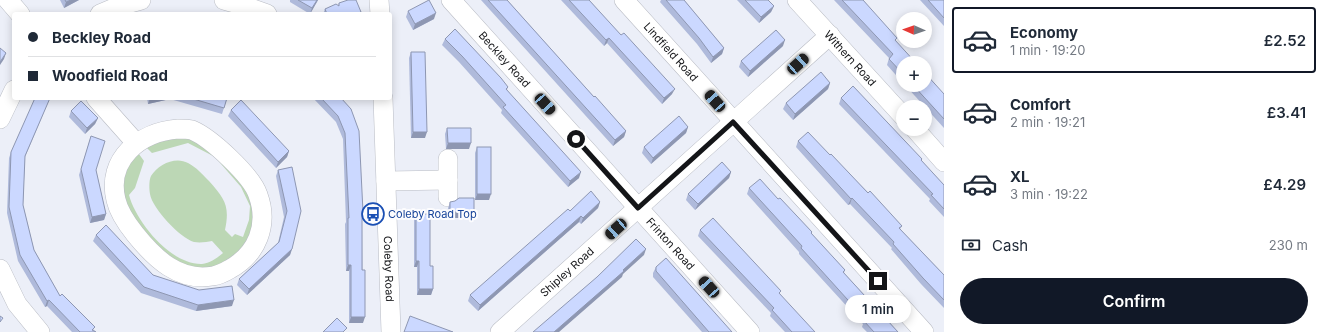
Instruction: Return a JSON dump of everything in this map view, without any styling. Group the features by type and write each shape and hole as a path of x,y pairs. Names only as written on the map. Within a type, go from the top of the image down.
{"street":[{"path":"8,0 18,12"},
{"path":"105,12 119,6 141,0"},
{"path":"224,0 242,4 262,12"},
{"path":"379,0 380,12"},
{"name":"Beckley Road","path":"451,0 638,208"},
{"name":"Lindfield Road","path":"624,0 924,332"},
{"name":"Withern Road","path":"798,0 896,108"},
{"name":"Shipley Road","path":"500,332 830,35"},
{"path":"0,119 12,94"},
{"path":"98,100 136,143"},
{"name":"Coleby Road","path":"379,100 386,181 391,332"},
{"path":"178,129 191,130 203,135 215,145 230,158 250,181 258,193 262,206 262,222 260,234 256,244 240,264 214,276 197,277 170,269 145,247 128,226 116,200 116,175 124,154 136,143 148,136 162,131 178,129"},
{"path":"921,136 944,162"},
{"path":"386,181 448,188 448,159"},
{"name":"Frinton Road","path":"638,208 750,332"},
{"path":"0,269 17,304 40,332"}],"green space":[{"path":"180,133 209,146 252,195 255,229 235,260 200,272 173,264 127,214 120,173 136,150 144,161 135,188 129,195 133,206 147,229 167,250 178,257 190,262 202,264 208,263 216,258 223,253 212,241 194,242 188,239 174,229 161,214 150,194 149,185 151,176 158,168 168,162 178,160 188,163 194,167 209,181 225,203 227,215 225,230 232,237 235,234 243,237 249,220 250,206 241,187 215,157 188,143 152,153 143,144"}],"building":[{"path":"298,0 317,0 312,8"},
{"path":"348,0 356,0 361,12 326,12 325,9 336,4 339,6 339,3"},
{"path":"429,0 436,13 415,24 408,11"},
{"path":"488,0 507,0 626,131 615,140"},
{"path":"569,0 589,0 621,35 624,33 675,89 664,98 609,38 606,40"},
{"path":"666,0 684,0 724,48 713,57 699,38"},
{"path":"745,0 768,0 774,6 761,17"},
{"path":"842,0 863,0 896,37 896,48 902,48 910,56 896,56 896,66 889,59 893,54"},
{"path":"928,0 944,0 944,18"},
{"path":"455,29 501,78 508,87 506,89 581,172 570,181 503,107 506,105 445,39"},
{"path":"776,30 785,40 750,71 741,61"},
{"path":"0,48 6,53 0,62"},
{"path":"411,52 425,52 427,132 413,132"},
{"path":"821,72 830,83 795,114 786,103"},
{"path":"932,81 944,94 944,119 932,106 932,100 927,100 919,92 932,92"},
{"path":"853,86 896,131 896,136 900,136 922,159 921,160 944,185 944,209 931,195 933,194 841,98"},
{"path":"34,100 49,100 25,156 23,205 34,250 60,296 62,294 95,327 92,330 96,332 80,332 49,300 47,301 20,255 9,207 11,152"},
{"path":"197,100 226,100 224,108"},
{"path":"241,100 289,151 278,162 231,110"},
{"path":"323,100 343,100 351,109 359,131 363,212 362,270 365,270 365,317 351,317 351,265 348,265 349,218 345,133 338,116"},
{"path":"81,101 98,118 87,128 71,111"},
{"path":"679,116 688,127 653,158 644,147"},
{"path":"447,128 471,128 471,143 448,143"},
{"path":"808,132 868,193 870,191 902,226 899,228 944,275 944,300 893,244 894,242 852,198 851,199 798,141"},
{"path":"91,136 105,141 96,170 106,214 92,217 81,169"},
{"path":"477,147 491,147 491,194 477,194"},
{"path":"722,162 731,172 698,204 688,194"},
{"path":"292,167 301,211 292,249 249,289 239,279 279,242 287,211 278,170"},
{"path":"760,179 812,232 811,233 845,270 843,272 898,332 874,332 864,321 866,320 749,188"},
{"path":"591,191 600,202 583,218 581,216 480,305 470,295 568,209 570,211"},
{"path":"459,198 474,198 474,212 450,212 450,202"},
{"path":"416,214 430,214 430,266 433,266 433,289 419,289 419,261 416,261"},
{"path":"713,218 781,291 779,293 815,332 792,332 772,310 774,308 700,230"},
{"path":"106,225 153,275 199,290 232,286 234,300 198,305 144,287 96,235"},
{"path":"636,239 646,249 623,270 624,271 554,332 533,332 597,277"},
{"path":"666,258 732,332 709,332 656,271 656,267"},
{"path":"410,316 453,332 404,332"},
{"path":"337,318 347,328 343,332 323,332"}],"place":[{"name":"Coleby Road Top","path":"373,214"}],"route":[{"path":"576,139 638,208 733,122 878,281"}]}
